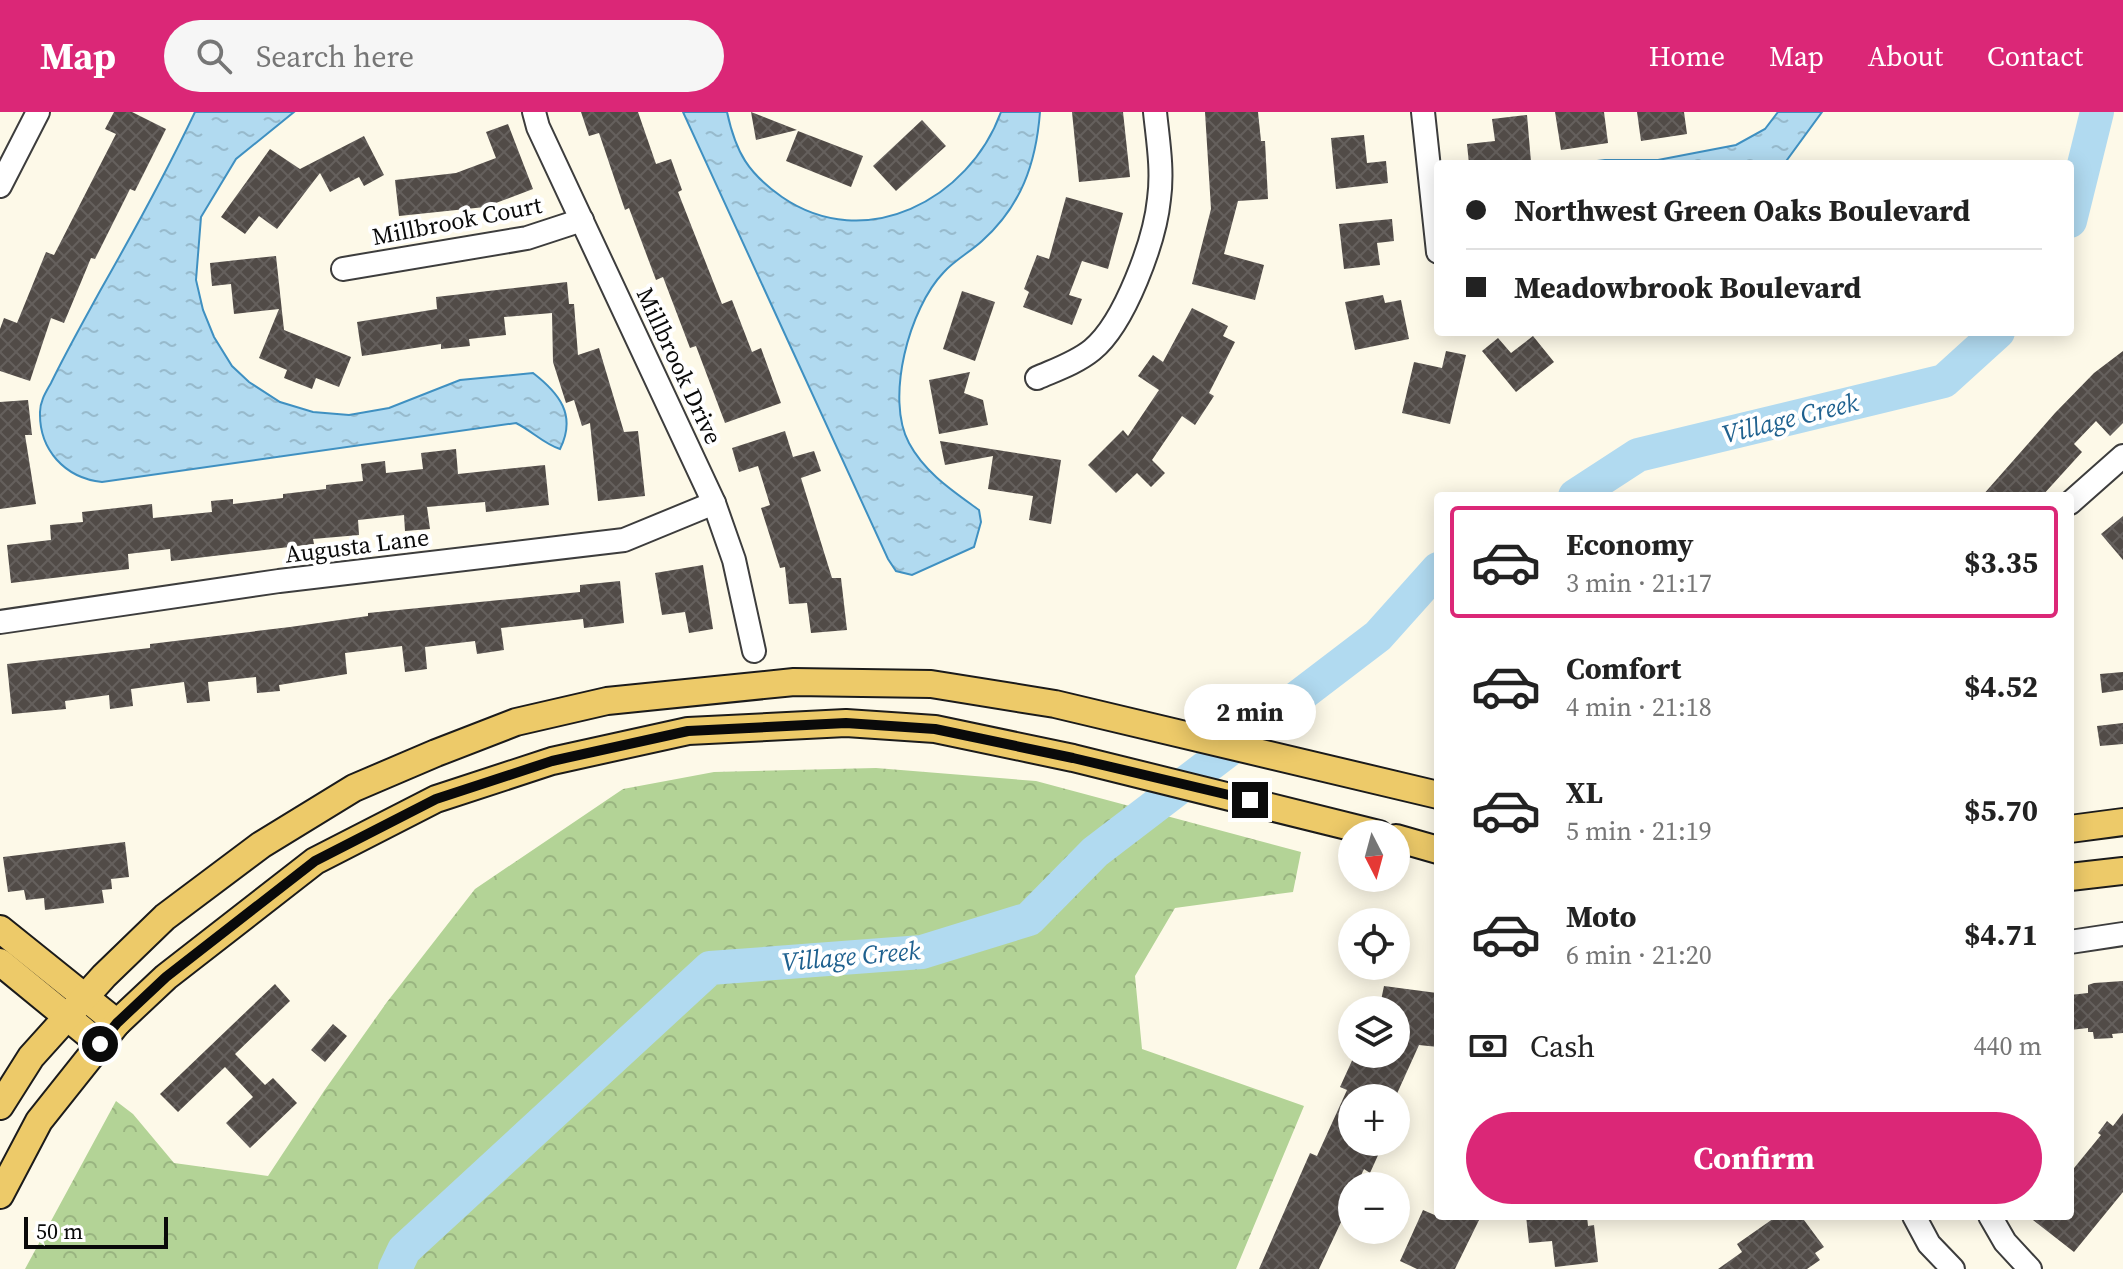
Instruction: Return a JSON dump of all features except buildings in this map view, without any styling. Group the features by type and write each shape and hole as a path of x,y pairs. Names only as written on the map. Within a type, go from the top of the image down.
{"main road":[{"path":"0,1106 31,1057 85,997 165,917 261,845 354,788 516,722 607,701 794,682 931,684 1055,704 1434,794"},
{"path":"0,1195 39,1121 117,1023 166,977 315,861 436,799 552,761 688,731 846,723 935,729 1073,758 1338,823"},
{"path":"2074,828 2123,822"},
{"path":"1410,842 1434,849"},
{"path":"2074,877 2123,871"},
{"path":"0,929 117,1023"},
{"path":"0,962 100,1044"}],"street":[{"path":"0,186 38,112"},
{"name":"Millbrook Drive","path":"534,112 538,127 714,503 734,560 754,651"},
{"path":"1037,378 1094,349 1123,310 1142,264 1159,201 1160,167 1155,112"},
{"path":"1423,112 1434,215"},
{"name":"Millbrook Court","path":"343,269 527,238 582,220"},
{"path":"2074,499 2123,456"},
{"name":"Augusta Lane","path":"0,622 279,581 624,540 714,503"},
{"path":"2074,941 2123,934"},
{"path":"1916,1220 1929,1244 1953,1269"},
{"path":"1992,1220 2005,1242 2030,1269"}],"green space":[{"path":"876,768 1036,781 1301,852 1293,892 1175,908 1135,976 1142,1049 1304,1106 1236,1269 25,1269 116,1101 133,1114 174,1163 268,1176 387,1002 475,889 623,789 714,772"}],"water":[{"path":"195,112 294,112 236,159 201,217 196,280 203,310 214,337 232,366 249,382 280,402 313,412 349,415 389,408 460,380 533,373 551,389 563,406 567,426 560,449 516,423 102,482 77,475 57,460 49,450 41,426 42,400"},
{"path":"683,112 727,112 739,151 760,179 782,197 814,213 847,220 879,218 911,209 940,193 965,170 986,143 1001,112 1040,112 1035,149 1016,199 996,228 948,268 931,288 911,330 900,379 899,403 909,443 931,472 979,510 981,522 974,547 912,575 896,571"},
{"path":"1778,112 1822,112 1787,160 1658,160 1736,145 1765,129"}],"waterway":[{"name":"Village Creek","path":"2074,205 2097,112"},
{"name":"Village Creek","path":"1581,492 1638,455 1944,381 1994,336"},
{"name":"Village Creek","path":"395,1269 404,1250 710,968 922,952 1029,919 1095,852 1378,636 1434,573"}],"route":[{"path":"100,1044 117,1023 166,977 315,861 436,799 552,761 688,731 846,723 935,729 1250,800"}]}
